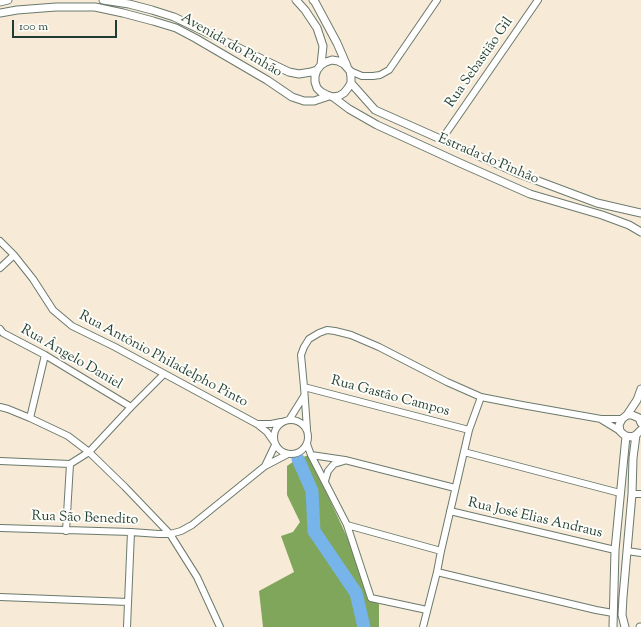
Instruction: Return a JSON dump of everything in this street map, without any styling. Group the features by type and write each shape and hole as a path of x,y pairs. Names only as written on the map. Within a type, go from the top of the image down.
{"street":[{"path":"0,2 8,0"},
{"path":"103,0 128,2 174,17 289,72 299,74 311,72 326,62 332,60 344,64 349,70 362,76 380,75 389,70 437,0"},
{"path":"296,0 317,28 323,46 319,68 315,76 317,88 321,92 331,96 339,96 348,88 351,83 351,77 337,43 313,0"},
{"name":"Rua Sebastião Gil","path":"442,139 538,0"},
{"name":"Avenida do Pinhão","path":"0,13 56,7 95,8 123,13 176,28 267,80 292,97 304,100 314,100 331,96"},
{"name":"Estrada do Pinhão","path":"351,83 376,110 524,176 597,203 641,213"},
{"name":"Estrada do Pinhão","path":"331,96 349,109 377,125 460,164 530,194 602,215 629,225 641,232"},
{"name":"Rua Antônio Philadelpho Pinto","path":"0,241 14,255 53,310 72,326 257,424"},
{"path":"0,268 14,255"},
{"path":"427,610 371,598 347,524 311,455 307,444 308,434 301,355 309,339 327,330 351,335 379,347 447,382 481,397 601,420 632,415 640,418"},
{"path":"0,340 2,331"},
{"name":"Rua Ângelo Daniel","path":"2,331 45,354 131,407"},
{"path":"30,418 45,354"},
{"path":"0,461 70,464 89,452 164,374"},
{"name":"Rua Gastão Campos","path":"304,387 469,430"},
{"path":"620,431 620,425 624,417 636,400 641,389"},
{"path":"265,466 275,443 274,432 276,428 286,421 304,396"},
{"path":"423,627 438,572 441,551 469,430 481,397"},
{"path":"0,407 30,418 68,436 89,452 126,488 170,534 197,576 220,627"},
{"path":"257,424 271,424 294,420 299,422 307,429"},
{"path":"601,420 626,436 632,437 640,432"},
{"path":"257,424 267,432 280,450 288,454 299,452 307,444"},
{"path":"625,627 622,615 632,494 633,458 640,432"},
{"path":"613,627 615,550 626,436"},
{"path":"464,452 620,493"},
{"path":"170,534 181,531 192,525 265,466 288,454"},
{"path":"311,455 345,460 455,488"},
{"path":"324,481 328,471 334,464 345,460"},
{"path":"66,531 70,464"},
{"path":"632,494 641,494"},
{"name":"Rua José Elias Andraus","path":"450,511 615,550"},
{"path":"347,524 441,551"},
{"name":"Rua São Benedito","path":"0,528 170,534"},
{"path":"127,627 131,532"},
{"path":"627,552 641,553"},
{"path":"438,572 613,613"},
{"path":"0,597 128,602"}],"green space":[{"path":"309,455 348,539 370,600 379,604 379,627 263,627 259,591 294,572 281,536 293,532 300,522 287,495 287,466 297,459"}],"waterway":[{"path":"298,459 312,491 314,531 356,593 364,627"}]}
